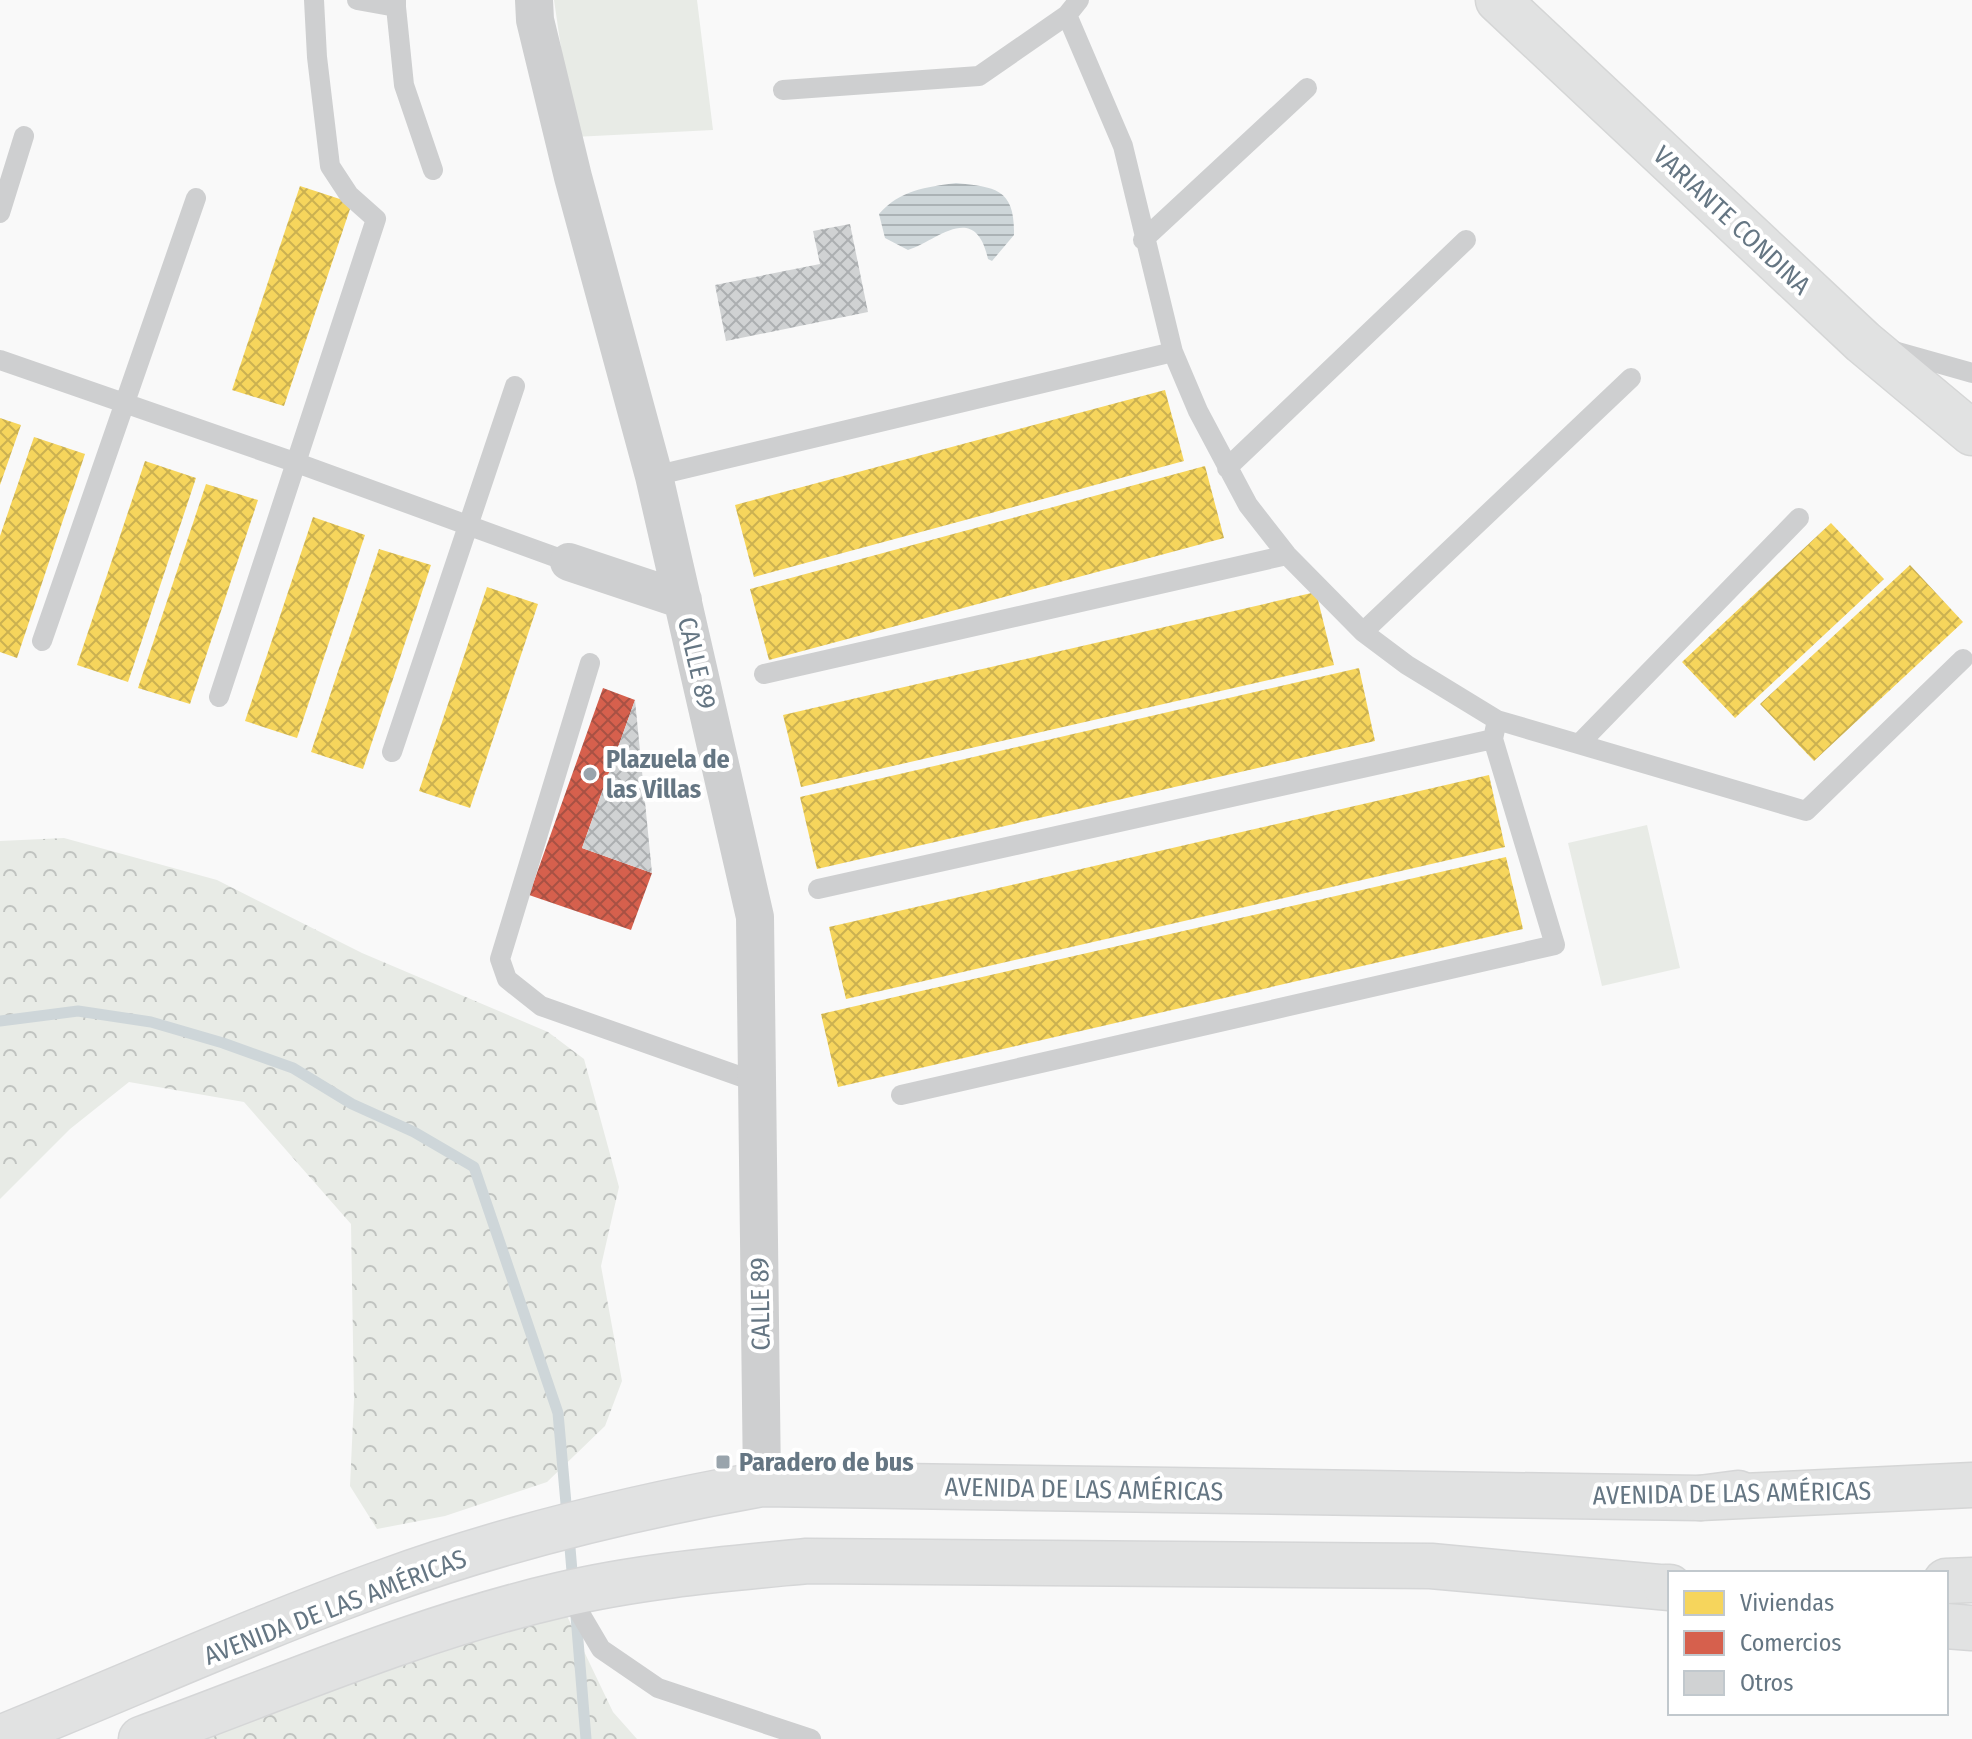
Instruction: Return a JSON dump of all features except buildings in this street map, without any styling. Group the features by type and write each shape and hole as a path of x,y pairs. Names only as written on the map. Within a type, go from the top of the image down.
{"main road":[{"name":"VARIANTE CONDINA","path":"1498,0 1863,342 1972,433"},
{"path":"1700,1498 1972,1464"},
{"name":"AVENIDA DE LAS AMÉRICAS","path":"0,1738 387,1581 546,1532 681,1499 762,1484 1700,1498 1972,1485"},
{"path":"141,1739 416,1638 568,1593 728,1568 807,1561 1431,1566 1668,1587"},
{"path":"1948,1581 1972,1580"},
{"path":"1948,1626 1972,1628"}],"street":[{"name":"CALLE 89","path":"534,0 535,20 569,163 654,476 755,917 762,1484"},
{"path":"569,562 683,600"}],"lane":[{"path":"219,697 376,219 349,195 330,166 317,57 314,0"},
{"path":"357,0 396,3 404,85 433,170"},
{"path":"783,90 979,76 1073,8 1123,146 1143,240 1173,352 1227,468 1248,505 1287,555 1363,632 1495,730 1555,945 901,1095"},
{"path":"1143,240 1307,88"},
{"path":"0,213 24,136"},
{"path":"42,641 196,198"},
{"path":"1227,468 1466,240"},
{"path":"1863,342 1972,373"},
{"path":"654,476 1173,352"},
{"path":"0,360 569,562"},
{"path":"1363,632 1631,378"},
{"path":"392,752 515,386"},
{"path":"1579,744 1799,518"},
{"path":"764,674 1287,555"},
{"path":"818,889 1495,730 1579,744 1806,811 1963,659"},
{"path":"590,663 500,959 507,979 541,1006 759,1083"},
{"path":"568,1593 601,1649 658,1688 811,1739"}],"green space":[{"path":"554,0 697,0 713,130 574,137"},
{"path":"1647,825 1680,968 1602,986 1568,843"},
{"path":"64,838 217,880 362,953 548,1032 584,1059 619,1187 601,1266 622,1381 605,1426 547,1482 445,1516 377,1529 350,1486 354,1399 351,1224 244,1102 129,1082 70,1129 0,1199 0,841"},
{"path":"557,1595 613,1712 637,1739 141,1739"}],"shaded area":[{"path":"956,183 992,189 1007,199 1014,235 992,261 988,259 982,241 974,231 965,228 943,233 908,250 885,238 879,214 887,206 914,191"}],"waterway":[{"path":"0,1021 78,1011 151,1022 223,1043 293,1068 352,1104 414,1132 474,1167 558,1413 567,1515"},
{"path":"569,1536 573,1583"},
{"path":"576,1616 586,1739"}],"place":[{"name":"Plazuela de las Villas","path":"590,774"},
{"name":"Paradero de bus","path":"723,1462"}]}
